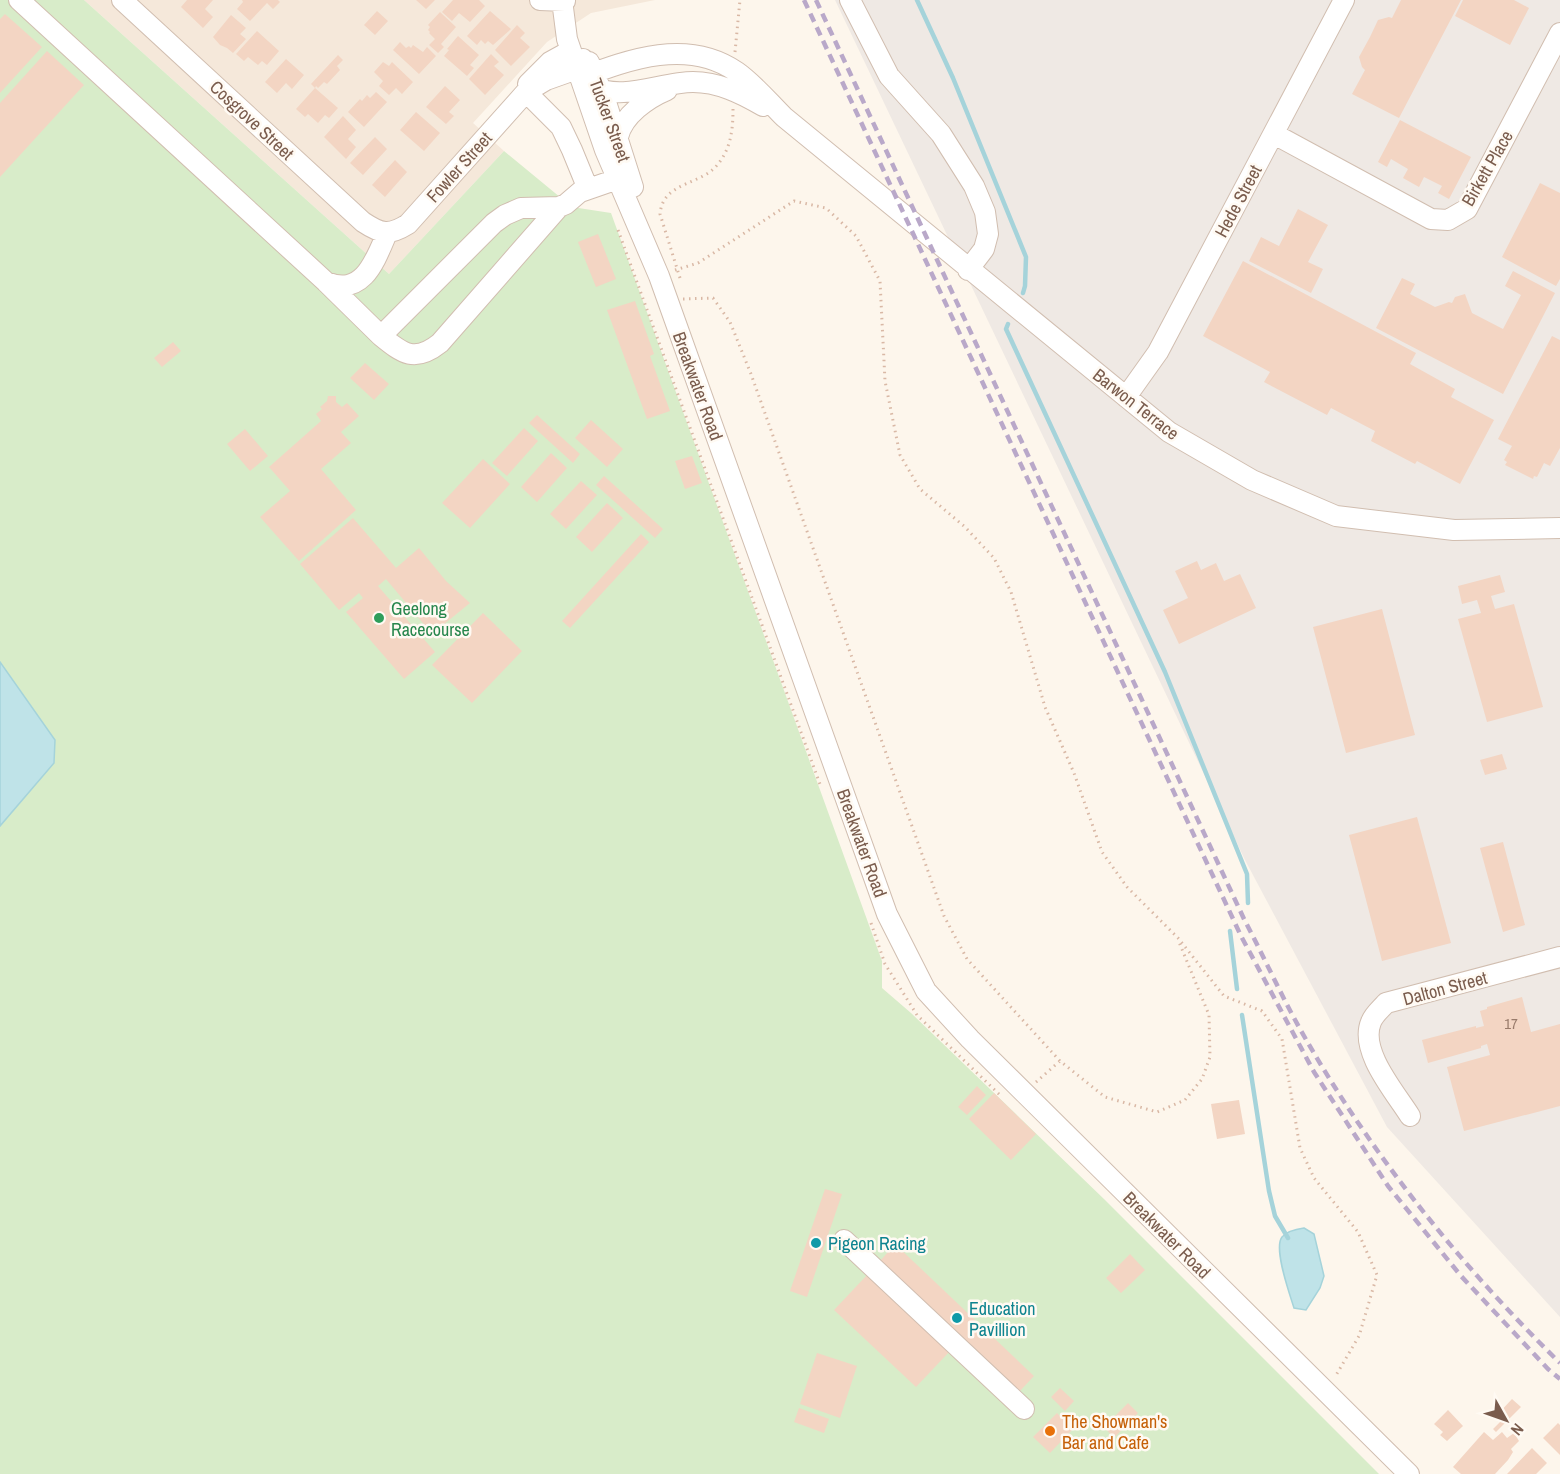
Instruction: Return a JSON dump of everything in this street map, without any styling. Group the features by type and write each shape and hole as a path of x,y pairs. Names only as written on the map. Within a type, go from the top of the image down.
{"street":[{"path":"19,0 326,282 381,336 400,351 419,355 430,351 440,343 559,207"},
{"name":"Cosgrove Street","path":"122,0 363,222 375,230 387,233"},
{"path":"540,0 563,1"},
{"path":"850,0 889,76 941,134 974,186 985,212 988,234 984,249 968,270"},
{"path":"863,0 865,28"},
{"name":"Hede Street","path":"1126,398 1158,352 1344,0"},
{"name":"Tucker Street","path":"563,1 564,26 618,137 623,177 646,242"},
{"name":"Birkett Place","path":"1274,134 1431,219 1448,220 1467,209 1560,33"},
{"name":"Barwon Terrace","path":"584,69 664,54 689,55 708,59 735,71 784,117 1126,398 1169,432 1252,480 1336,516 1454,530 1560,528"},
{"name":"Fowler Street","path":"387,233 397,231 408,224 526,92 530,81 541,69 557,57 584,69"},
{"path":"381,336 494,223 505,215 521,208 559,207 577,194 623,177 584,69"},
{"name":"Barwon Terrace","path":"584,69 619,92 696,82 735,91 784,117"},
{"name":"Barwon Terrace","path":"618,137 624,123 648,100 670,88 696,82"},
{"path":"526,92 561,127 588,189"},
{"path":"326,282 341,286 357,282 373,267 387,233"},
{"name":"Breakwater Road","path":"646,242 668,272 679,296 887,914 926,991 970,1039 1017,1099 1326,1392 1409,1474"},
{"name":"Dalton Street","path":"1410,1116 1376,1062 1370,1048 1368,1035 1374,1015 1386,1004 1560,957"},
{"path":"844,1240 1024,1409"}],"path":[{"path":"735,71 735,41 740,0"},
{"path":"668,272 660,214 662,205 670,192 700,179 722,159 731,137 735,91"},
{"path":"668,272 698,263 794,201 826,208 856,236 880,281 885,381 900,455 920,489 965,527 994,558 1011,592 1045,707 1074,773 1102,852 1127,887 1178,938 1224,996 1262,1011 1282,1039 1300,1148 1314,1178 1358,1232 1377,1275 1359,1336 1326,1392"},
{"path":"618,228 825,796"},
{"path":"668,272 680,279"},
{"path":"679,296 712,298 730,322 755,384 944,916 967,959 1060,1061 1104,1097 1157,1112 1185,1100 1202,1079 1210,1057 1209,1015 1178,938"},
{"path":"679,296 690,308"},
{"path":"869,919 885,963 917,1015 1017,1099 1060,1061"}],"shaded area":[{"path":"84,0 655,0 591,13 547,42 473,123 504,151 389,274"},
{"path":"835,0 1560,0 1560,1317 1387,1127 1245,860"}],"green space":[{"name":"Geelong Racecourse","path":"0,0 84,0 389,274 504,151 572,207 611,213 882,961 882,988 911,1013 1104,1199 1379,1474 0,1474"}],"water":[{"path":"0,662 55,740 54,763 0,826"},
{"path":"1304,1228 1314,1234 1324,1276 1320,1288 1306,1310 1294,1308 1283,1272 1280,1251 1280,1243 1284,1235"}],"building":[{"path":"187,0 213,0 205,9 213,17 203,28 181,7"},
{"path":"242,0 278,0 280,2 273,9 267,3 250,21 237,9 243,2"},
{"path":"416,0 435,0 426,9"},
{"path":"453,0 479,0 485,6 470,22 459,13 452,21 442,12"},
{"path":"1401,0 1461,0 1399,118 1352,94 1365,70 1359,57 1378,20 1392,18"},
{"path":"1463,0 1514,0 1529,8 1510,45 1455,16"},
{"path":"377,11 388,21 375,35 364,25"},
{"path":"490,11 511,29 493,45 488,41 485,44 481,40 477,45 467,36"},
{"path":"440,12 456,27 441,44 444,47 438,53 429,45 435,39 429,33 428,25"},
{"path":"5,14 42,47 0,93 0,19"},
{"path":"231,15 246,28 240,34 246,39 233,53 220,45 213,37"},
{"path":"517,25 525,33 520,38 530,47 511,66 495,50"},
{"path":"257,31 279,51 267,65 262,61 258,65 248,57 244,61 236,54"},
{"path":"458,36 479,55 470,65 474,68 467,76 444,56"},
{"path":"400,42 406,48 409,46 411,48 413,45 423,52 427,47 436,56 419,74 393,50"},
{"path":"47,51 84,85 0,177 0,103"},
{"path":"491,54 499,62 494,66 504,75 485,95 469,79"},
{"path":"338,55 343,60 337,66 340,70 327,84 324,82 315,88 311,84"},
{"path":"286,59 304,75 292,89 286,83 277,93 265,82"},
{"path":"383,62 389,66 392,62 413,82 402,94 396,88 389,95 379,86 383,81 374,72"},
{"path":"445,86 460,100 449,112 454,116 446,124 426,107"},
{"path":"315,88 338,108 329,118 325,115 318,123 308,114 305,117 296,109"},
{"path":"376,92 387,102 364,127 348,112 360,99 362,101 367,95 370,98"},
{"path":"416,112 440,133 424,151 400,130"},
{"path":"343,116 356,130 348,139 356,147 346,159 324,137"},
{"path":"1400,120 1471,157 1449,199 1438,193 1442,186 1424,177 1419,187 1403,178 1408,169 1391,159 1387,167 1378,162"},
{"path":"375,137 387,149 363,175 350,163"},
{"path":"395,160 407,172 385,197 372,185"},
{"path":"1540,183 1560,193 1560,279 1556,286 1502,257"},
{"path":"1298,209 1328,225 1308,262 1323,269 1311,293 1249,261 1261,237 1279,246"},
{"path":"598,234 616,279 596,287 578,242"},
{"path":"1243,261 1416,353 1410,364 1455,389 1451,397 1494,420 1460,484 1417,461 1415,464 1371,441 1375,431 1331,408 1327,415 1264,382 1270,372 1203,336"},
{"path":"1513,271 1555,293 1503,394 1376,328 1402,278 1415,284 1410,294 1435,307 1452,303 1455,297 1465,294 1472,313 1503,329 1521,295 1505,286"},
{"path":"635,301 654,354 650,356 670,411 647,419 607,310"},
{"path":"1552,336 1560,340 1560,448 1550,466 1544,463 1537,477 1534,476 1533,479 1505,465 1507,462 1504,460 1512,446 1498,439"},
{"path":"173,342 181,351 162,367 154,358"},
{"path":"365,363 389,384 374,400 350,378"},
{"path":"328,396 336,396 336,402 342,407 347,403 359,416 341,432 351,443 321,469 356,510 299,561 260,517 290,491 269,467 321,421 316,414 322,409 320,407 327,401"},
{"path":"537,415 580,454 573,463 529,423"},
{"path":"591,420 623,449 607,467 575,438"},
{"path":"524,428 538,441 507,476 492,463"},
{"path":"245,429 268,456 250,471 227,444"},
{"path":"551,453 567,468 537,502 521,487"},
{"path":"692,456 702,483 685,489 675,461"},
{"path":"483,459 510,484 470,528 442,503"},
{"path":"604,476 663,529 655,538 596,485"},
{"path":"581,481 597,495 566,529 550,514"},
{"path":"607,503 623,518 592,552 576,537"},
{"path":"353,518 396,568 419,548 446,581 470,603 432,634 386,579 378,586 435,652 404,679 346,612 363,598 359,593 339,610 300,564"},
{"path":"641,534 649,542 570,628 562,621"},
{"path":"1197,561 1201,570 1216,563 1224,581 1240,574 1256,608 1179,644 1163,610 1188,598 1175,571"},
{"path":"1500,575 1505,592 1491,596 1495,609 1514,604 1543,707 1487,722 1458,619 1481,613 1477,600 1462,604 1458,586"},
{"path":"1382,609 1415,735 1346,753 1313,627"},
{"path":"483,613 522,651 472,703 432,665"},
{"path":"1502,754 1507,769 1485,775 1480,760"},
{"path":"1417,817 1451,943 1382,961 1349,835"},
{"path":"1503,842 1525,925 1503,932 1480,848"},
{"path":"1522,997 1531,1032 1560,1024 1560,1106 1464,1131 1447,1067 1490,1055 1487,1044 1481,1048 1428,1063 1422,1040 1484,1026 1480,1011"},
{"path":"977,1086 986,1095 967,1115 958,1107"},
{"path":"994,1093 1036,1134 1011,1160 969,1119"},
{"path":"1239,1100 1245,1134 1217,1139 1211,1104"},
{"name":"Pigeon Racing","path":"825,1189 842,1194 807,1297 790,1291"},
{"name":"Education Pavillion","path":"895,1244 1034,1376 1019,1392 880,1261"},
{"path":"1130,1254 1145,1270 1121,1293 1106,1278"},
{"path":"868,1274 950,1351 916,1387 834,1310"},
{"path":"817,1353 857,1366 840,1418 800,1404"},
{"path":"1060,1388 1074,1401 1065,1411 1051,1397"},
{"path":"1512,1399 1521,1407 1496,1432 1493,1429 1502,1420 1497,1415"},
{"path":"1128,1403 1138,1413 1114,1438 1104,1427"},
{"path":"799,1408 829,1419 824,1433 794,1422"},
{"path":"1448,1410 1463,1426 1447,1441 1440,1435 1443,1432 1434,1424"},
{"path":"1057,1413 1073,1429 1050,1453 1033,1437"},
{"path":"1558,1423 1560,1425 1560,1455 1543,1438"},
{"path":"1484,1432 1493,1440 1502,1432 1507,1438 1514,1433 1519,1441 1511,1449 1513,1452 1508,1460 1495,1474 1461,1474 1453,1467"},
{"path":"1532,1448 1547,1463 1536,1474 1507,1474"}],"waterway":[{"path":"917,0 953,78 1026,257 1023,293"},
{"path":"1008,324 1006,329 1165,672 1247,874 1248,903"},
{"path":"1230,931 1237,989"},
{"path":"1242,1015 1269,1191 1275,1216 1288,1238"}],"railway":[{"path":"804,0 1241,936 1314,1072 1388,1186 1461,1276 1560,1379"},
{"path":"816,0 1244,919 1285,1002 1327,1075 1386,1163 1452,1247 1560,1363"}],"place":[{"name":"Geelong Racecourse","path":"379,618"},
{"name":"Pigeon Racing","path":"816,1243"},
{"name":"Education Pavillion","path":"957,1318"},
{"name":"The Showman's Bar and Cafe","path":"1050,1431"}]}
